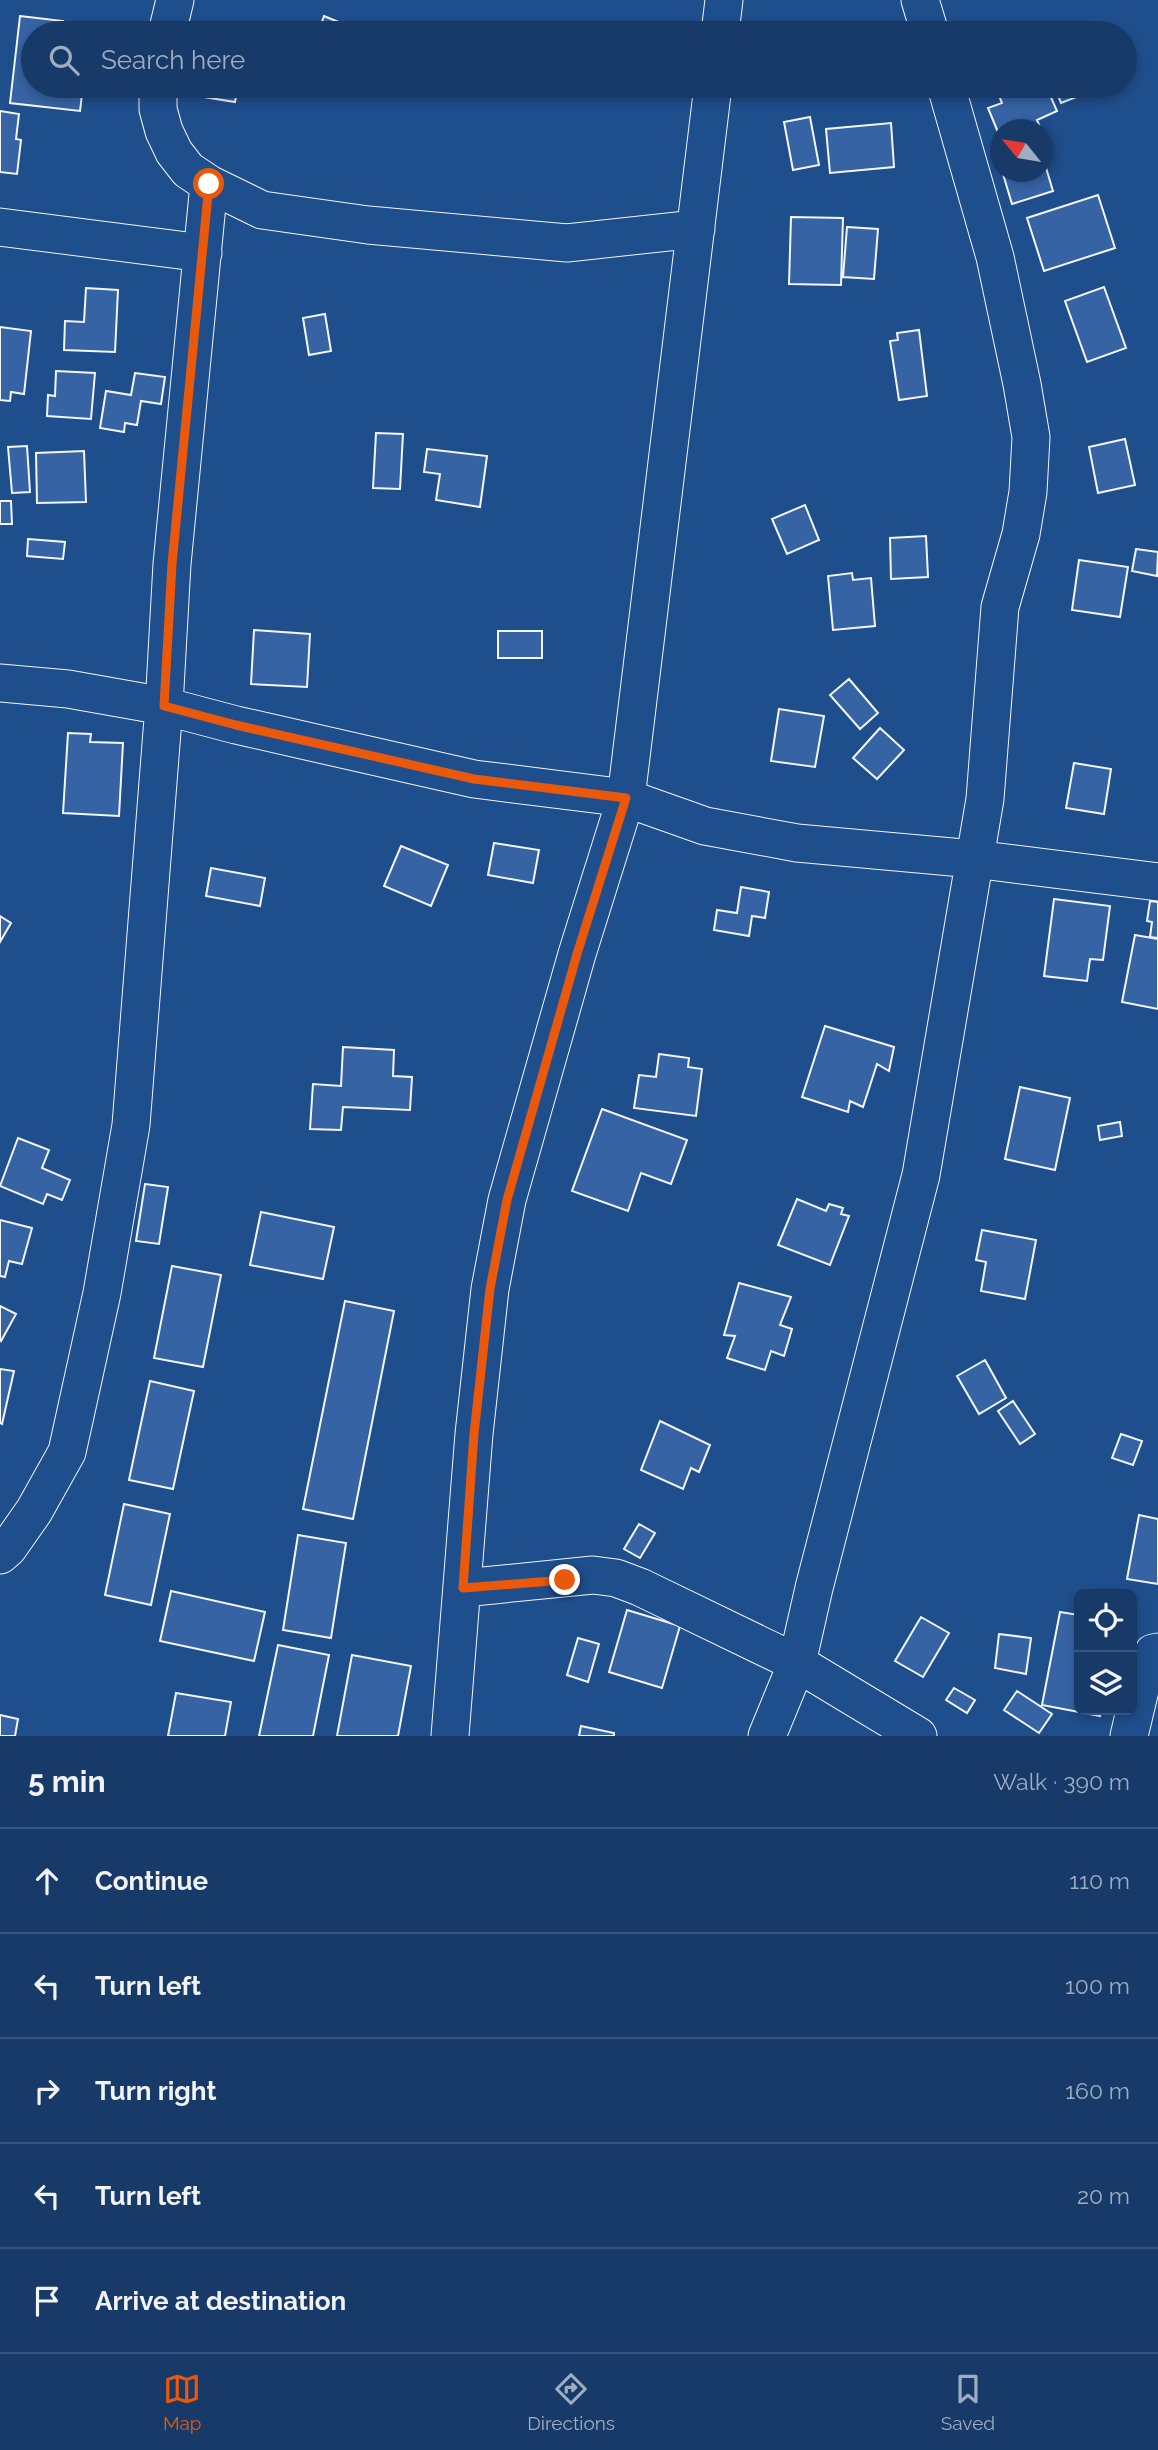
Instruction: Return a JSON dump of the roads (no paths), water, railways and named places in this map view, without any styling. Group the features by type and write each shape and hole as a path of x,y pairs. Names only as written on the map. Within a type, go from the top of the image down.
{"street":[{"path":"170,21 175,0"},
{"path":"721,21 724,0"},
{"path":"920,0 926,21"},
{"path":"158,98 158,109 174,152 188,170 209,184 262,210 368,225 567,243 696,229"},
{"path":"450,1736 474,1434 490,1289 507,1200 577,954 626,798 712,98"},
{"path":"767,1736 797,1663 817,1575 921,1175 985,799 1000,607 1021,534 1028,492 1031,437 995,257 949,98"},
{"path":"0,1555 34,1511 67,1452 102,1293 131,1125 164,706 172,564 209,184"},
{"path":"0,227 203,253"},
{"path":"0,683 68,689 164,706 474,779 626,798 705,826 797,844 974,859 1158,882"},
{"path":"463,1588 593,1575 616,1578 797,1663 918,1736"},
{"path":"1129,1736 1144,1673 1153,1653 1158,1652"}]}
